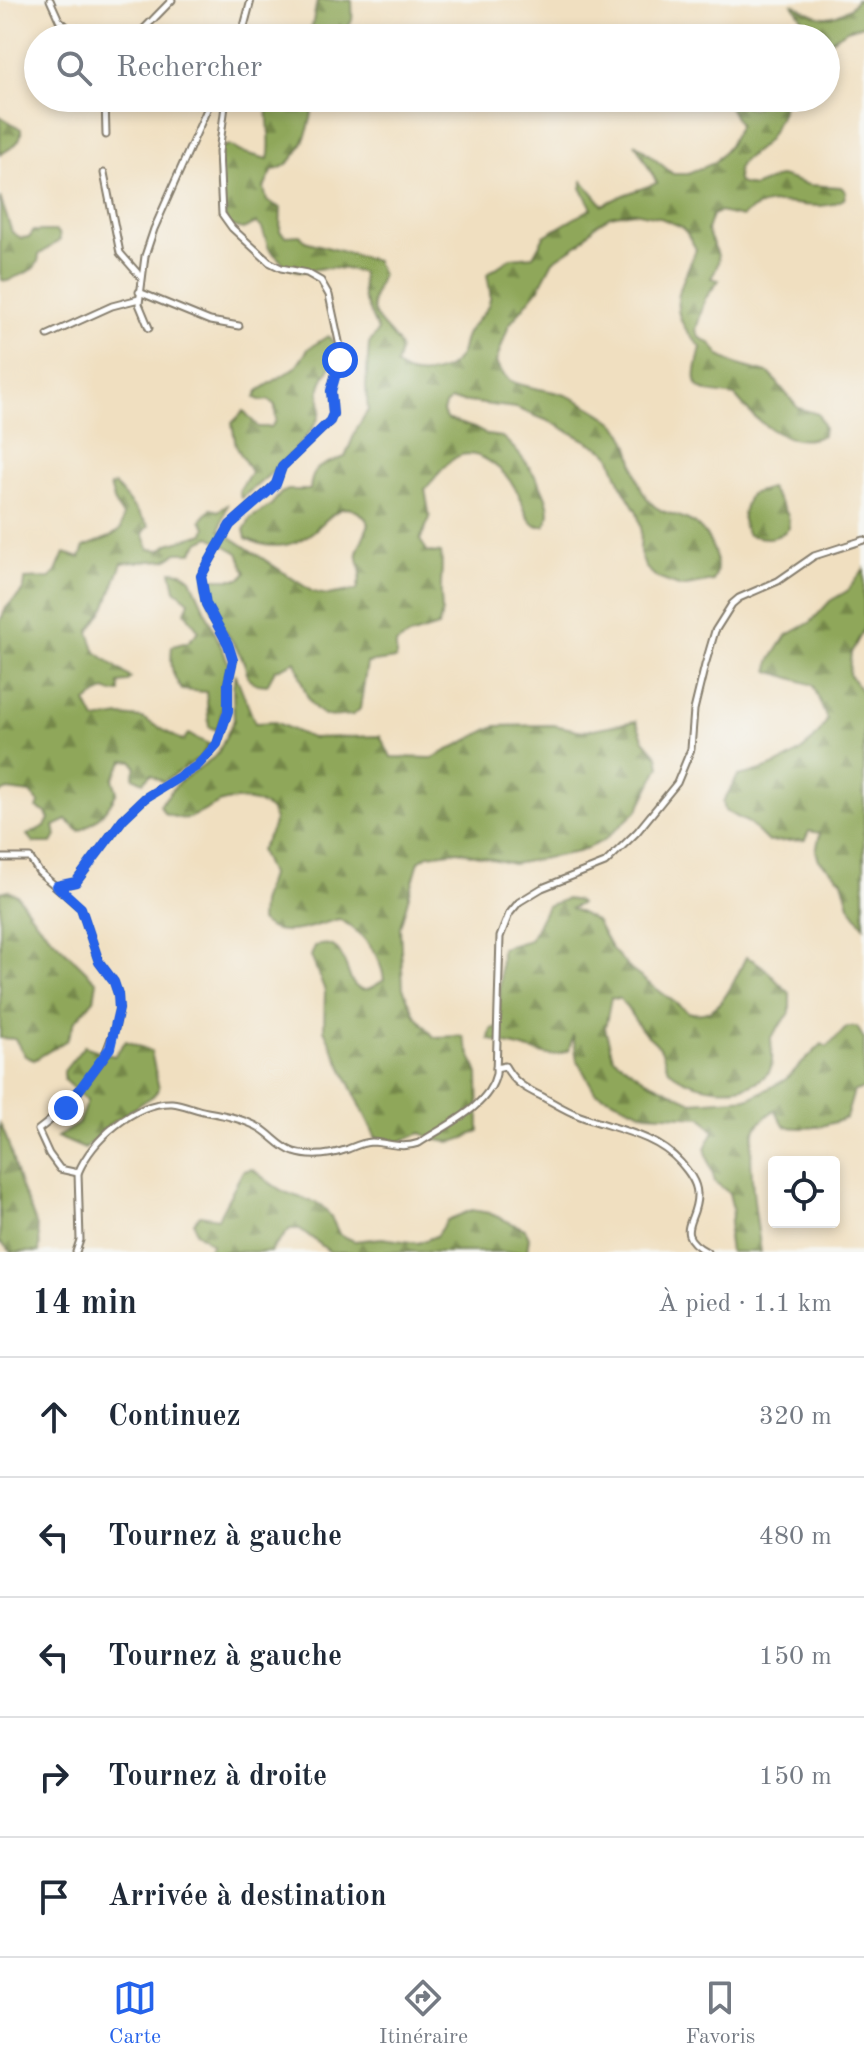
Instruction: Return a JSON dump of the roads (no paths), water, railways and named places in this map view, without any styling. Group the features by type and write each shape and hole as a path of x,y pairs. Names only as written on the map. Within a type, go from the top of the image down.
{"street":[{"path":"50,0 64,24"},
{"path":"149,24 172,0"},
{"path":"245,24 251,0"},
{"path":"105,112 106,135"},
{"path":"149,328 139,295 141,277 154,229 206,112"},
{"path":"57,886 76,882 123,819 145,798 197,766 214,751 228,711 228,683 233,660 202,591 203,569 230,525 276,484 282,467 330,421 333,414 331,391 341,351 325,286 307,273 281,268 269,262 232,228 222,214 219,152 224,112"},
{"path":"104,173 117,246 141,277"},
{"path":"48,335 139,295 210,321 239,326"},
{"path":"76,1252 80,1240 78,1173 89,1152 112,1129 140,1111 174,1103 258,1127 292,1152 328,1155 372,1142 397,1147 411,1146 483,1098 494,1084 500,937 509,914 519,902 542,888 605,863 637,832 677,783 691,749 692,722 715,631 732,604 778,581 814,556 864,540"},
{"path":"0,858 30,858 39,872 81,908 99,962 114,982 118,994 115,1028 104,1057 66,1108 38,1130 60,1169 78,1173"},
{"path":"496,1068 505,1066 511,1078 524,1089 576,1114 669,1150 692,1177 696,1201 689,1219 688,1234 695,1246 707,1252"}]}
